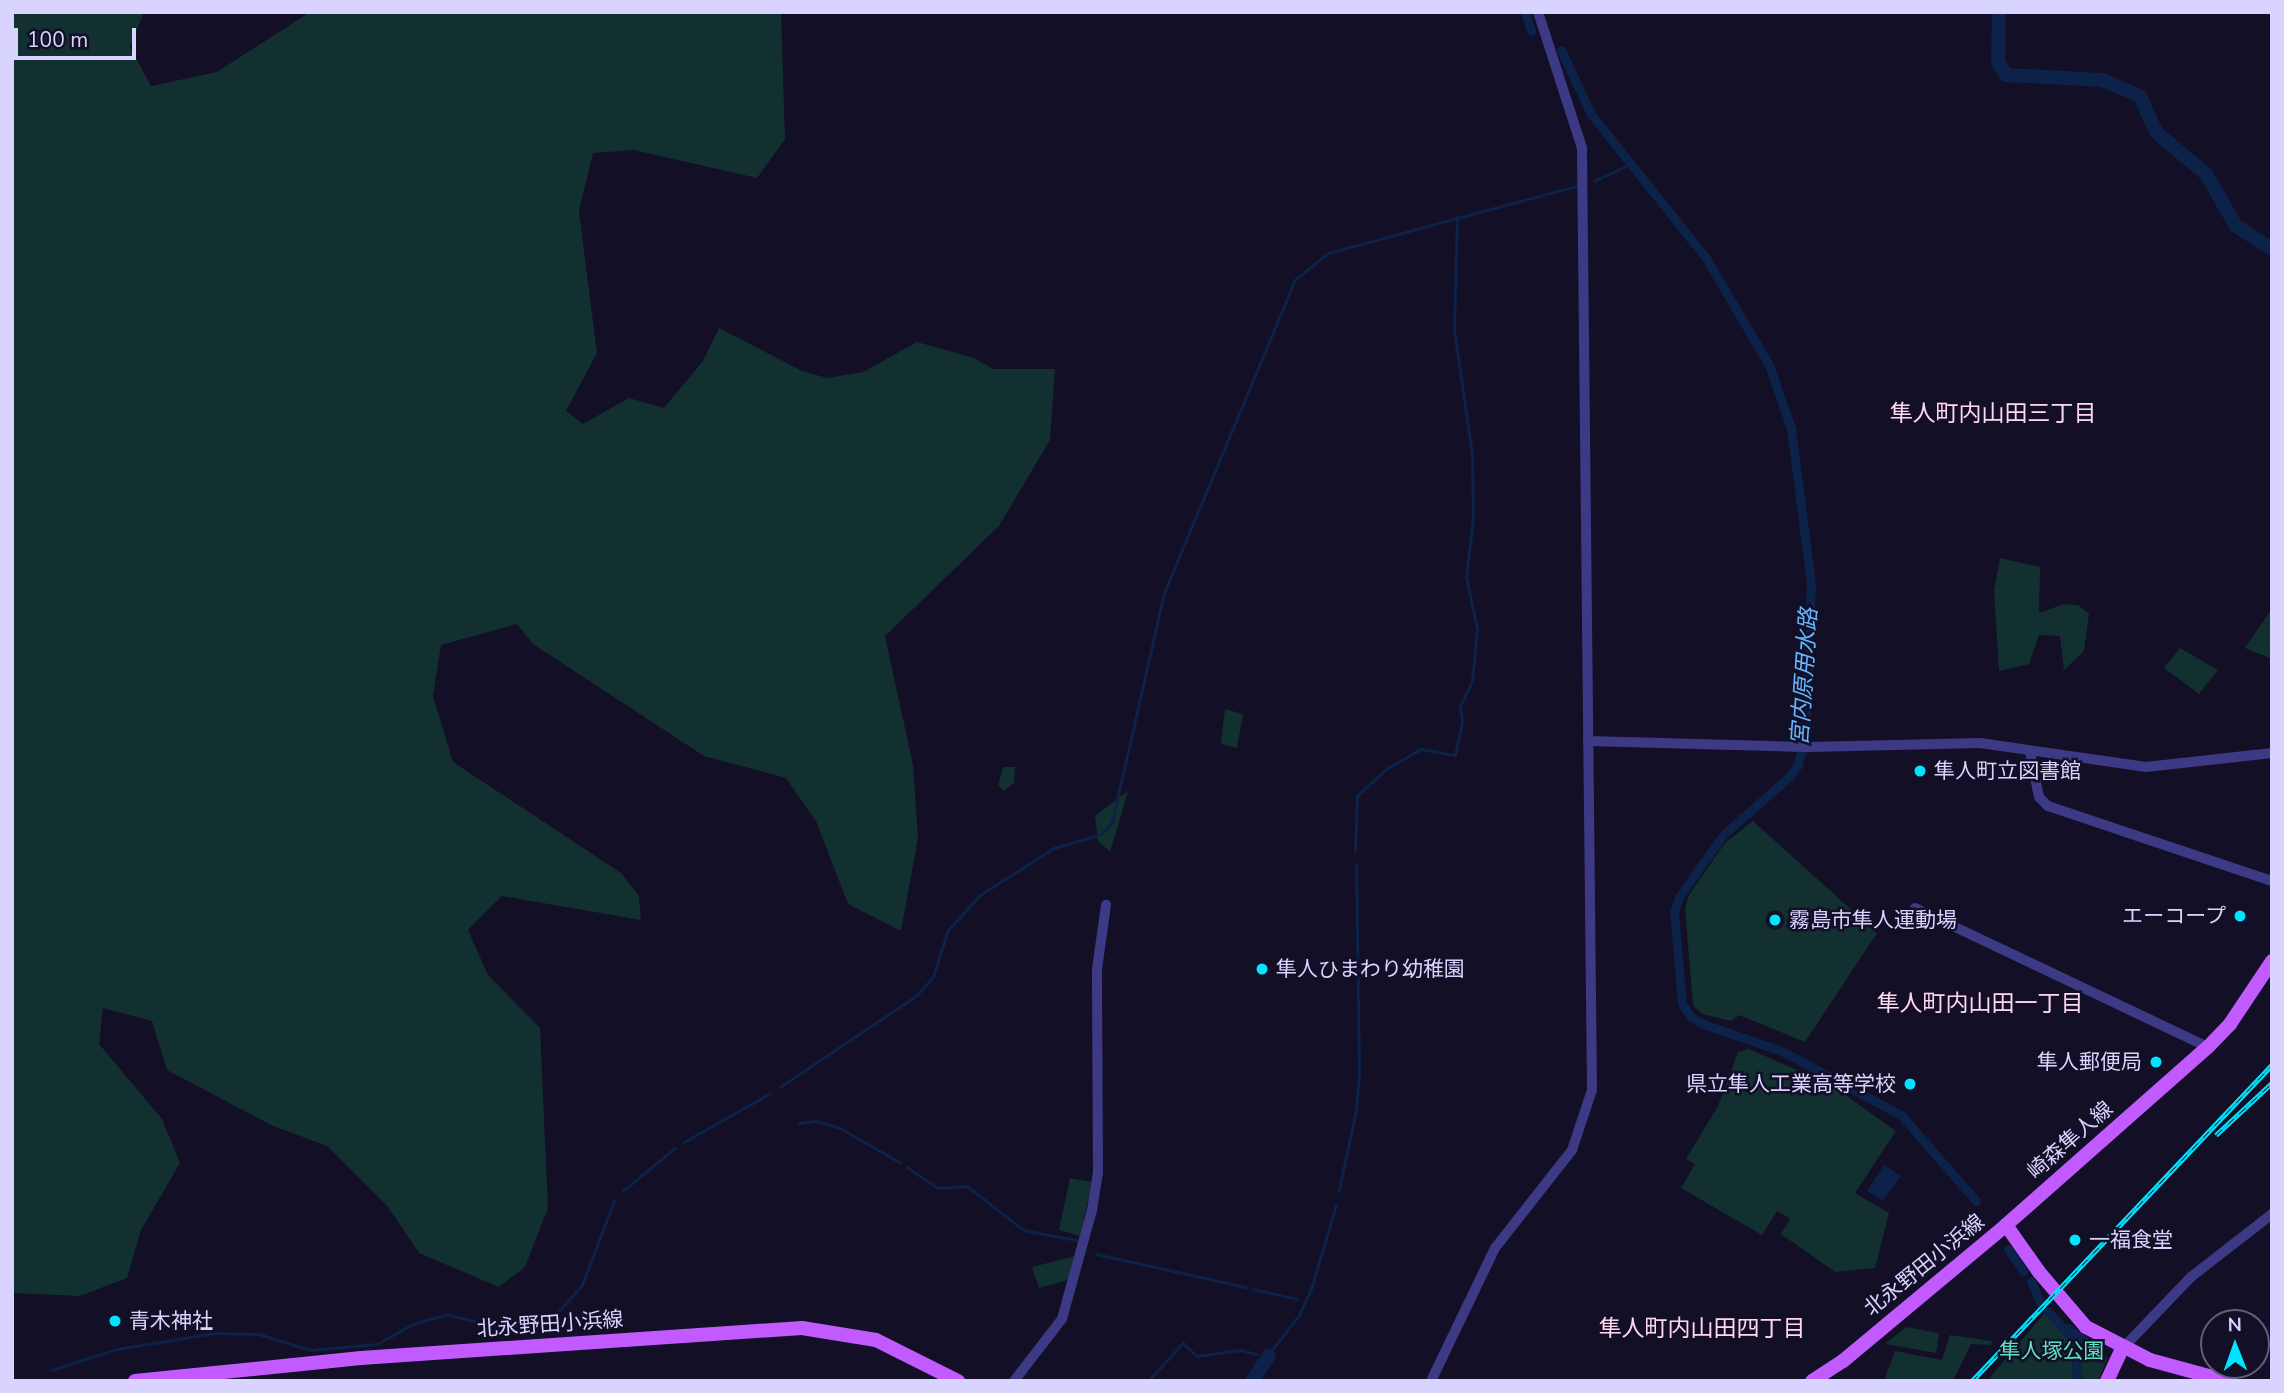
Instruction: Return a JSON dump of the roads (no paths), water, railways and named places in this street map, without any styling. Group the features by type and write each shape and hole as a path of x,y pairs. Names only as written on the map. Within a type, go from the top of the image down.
{"main road":[{"name":"崎森隼人線","path":"2006,1225 2208,1047 2230,1024 2272,961"},
{"name":"北永野田小浜線","path":"1812,1381 1843,1361 2006,1225 2039,1272 2087,1327 2122,1349 2227,1381"},
{"name":"北永野田小浜線","path":"135,1381 323,1361 802,1328 876,1340 958,1381"},
{"path":"2107,1381 2122,1349"}],"street":[{"path":"1431,1381 1495,1248 1572,1150 1592,1090 1582,148 1538,12"},
{"path":"1588,741 1809,747 1980,743 2146,767 2272,753"},
{"path":"2029,752 2039,797 2048,806 2272,881"},
{"path":"1014,1381 1062,1319 1092,1210 1098,1174 1097,969 1106,905"},
{"path":"1915,908 2208,1047"},
{"path":"2122,1349 2191,1277 2272,1214"}],"water":[{"path":"1884,1165 1901,1176 1883,1201 1867,1191"}],"waterway":[{"name":"宮内原用水路","path":"1525,12 1531,31"},
{"path":"1999,12 1998,62 2006,75 2102,80 2140,96 2156,132 2206,174 2236,226 2272,249"},
{"name":"宮内原用水路","path":"1561,50 1591,114 1706,258 1769,365 1791,428 1811,585 1805,736 1798,765 1789,777 1723,835 1679,897 1674,912 1682,1003 1690,1016 1703,1024 1782,1051 1901,1115 1976,1201"},
{"path":"1594,181 1629,165"},
{"path":"780,1087 916,996 933,977 948,930 980,895 1054,848 1102,834 1112,822 1164,593 1295,280 1328,253 1577,186"},
{"path":"1355,851 1357,796 1386,769 1421,749 1455,755 1462,722 1460,706 1472,681 1477,629 1466,577 1473,518 1472,454 1454,330 1457,217"},
{"path":"1339,1190 1356,1110 1359,1073 1356,866"},
{"path":"684,1142 769,1094"},
{"path":"799,1123 816,1121 840,1128 901,1163"},
{"path":"623,1191 675,1148"},
{"path":"907,1167 938,1188 967,1186 1024,1230 1076,1240"},
{"path":"52,1370 117,1349 215,1333 259,1334 310,1350 377,1344 413,1324 447,1314 492,1326 533,1324 557,1313 582,1285 614,1201"},
{"path":"1268,1355 1299,1315 1311,1289 1336,1205"},
{"name":"宮内原用水路","path":"2008,1249 2023,1271"},
{"path":"1096,1254 1246,1287"},
{"name":"宮内原用水路","path":"2031,1281 2041,1304"},
{"path":"1253,1289 1297,1299"},
{"name":"宮内原用水路","path":"2048,1311 2075,1342 2077,1381"},
{"name":"宮内原用水路","path":"2068,1328 2084,1340"},
{"path":"1148,1381 1183,1343 1197,1356 1240,1350 1258,1354"},
{"path":"1252,1381 1269,1356"}],"railway":[{"path":"1972,1381 2272,1065"},
{"path":"2216,1135 2272,1083"}],"place":[{"name":"隼人町立図書館","path":"1920,771"},
{"name":"エーコープ","path":"2240,916"},
{"name":"霧島市隼人運動場","path":"1775,920"},
{"name":"隼人ひまわり幼稚園","path":"1262,969"},
{"name":"隼人郵便局","path":"2156,1062"},
{"name":"県立隼人工業高等学校","path":"1910,1084"},
{"name":"一福食堂","path":"2075,1240"},
{"name":"青木神社","path":"115,1321"}],"district":[{"name":"隼人町内山田三丁目","path":"1993,414"},
{"name":"隼人町内山田一丁目","path":"1980,1004"},
{"name":"隼人町内山田四丁目","path":"1702,1329"}],"park label":[{"name":"隼人塚公園","path":"2052,1351"}]}
